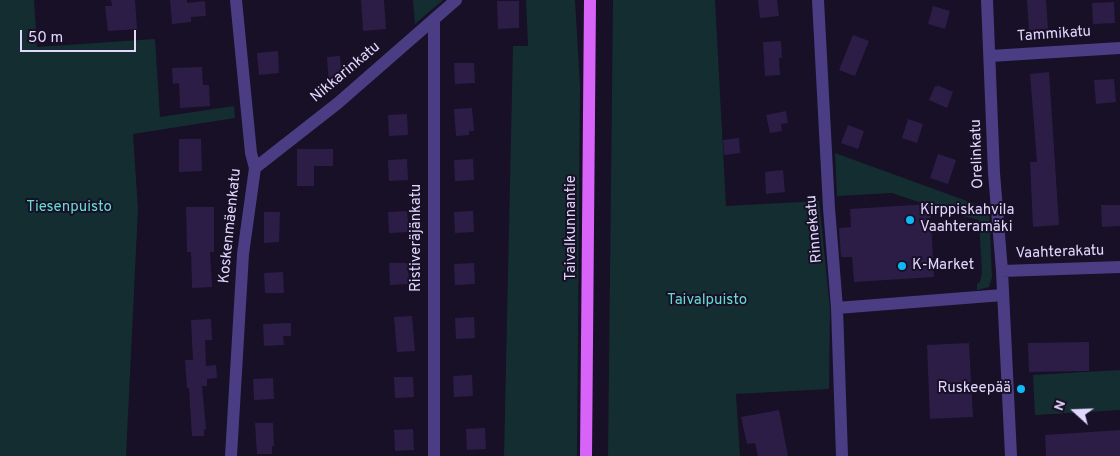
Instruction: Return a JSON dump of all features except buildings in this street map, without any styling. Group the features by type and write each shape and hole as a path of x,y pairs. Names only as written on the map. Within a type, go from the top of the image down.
{"main road":[{"name":"Taivalkunnantie","path":"586,456 590,0"}],"street":[{"name":"Koskenmäenkatu","path":"231,456 243,254 255,168 250,142 236,0"},
{"name":"Nikkarinkatu","path":"255,168 338,103 456,0"},
{"name":"Rinnekatu","path":"818,0 829,208 837,308 842,456"},
{"name":"Orelinkatu","path":"987,0 994,173 1004,295 1012,456"},
{"name":"Ristiveräjänkatu","path":"434,20 434,456"},
{"name":"Tammikatu","path":"990,56 1120,48"},
{"name":"Vaahterakatu","path":"1002,272 1120,268"},
{"path":"837,308 1004,295"}],"green space":[{"name":"Tiesenpuisto","path":"0,0 34,0 37,47 155,39 160,117 234,106 235,118 133,134 138,209 126,456 0,456"},
{"path":"413,0 443,0 415,24"},
{"path":"526,0 575,0 580,85 577,456 504,456 513,46 528,46"},
{"name":"Taivalpuisto","path":"613,0 715,0 726,206 819,201 830,309 829,389 736,394 740,456 608,456"},
{"path":"835,153 989,209 992,277 989,287 977,290 977,284 980,282 982,273 979,220 935,209 929,204 892,193 837,196"},
{"path":"1120,370 1120,410 1035,415 1033,375"}],"place":[{"name":"Kirppiskahvila Vaahteramäki","path":"910,220"},
{"name":"K-Market","path":"902,266"},
{"name":"Ruskeepää","path":"1021,389"}]}
